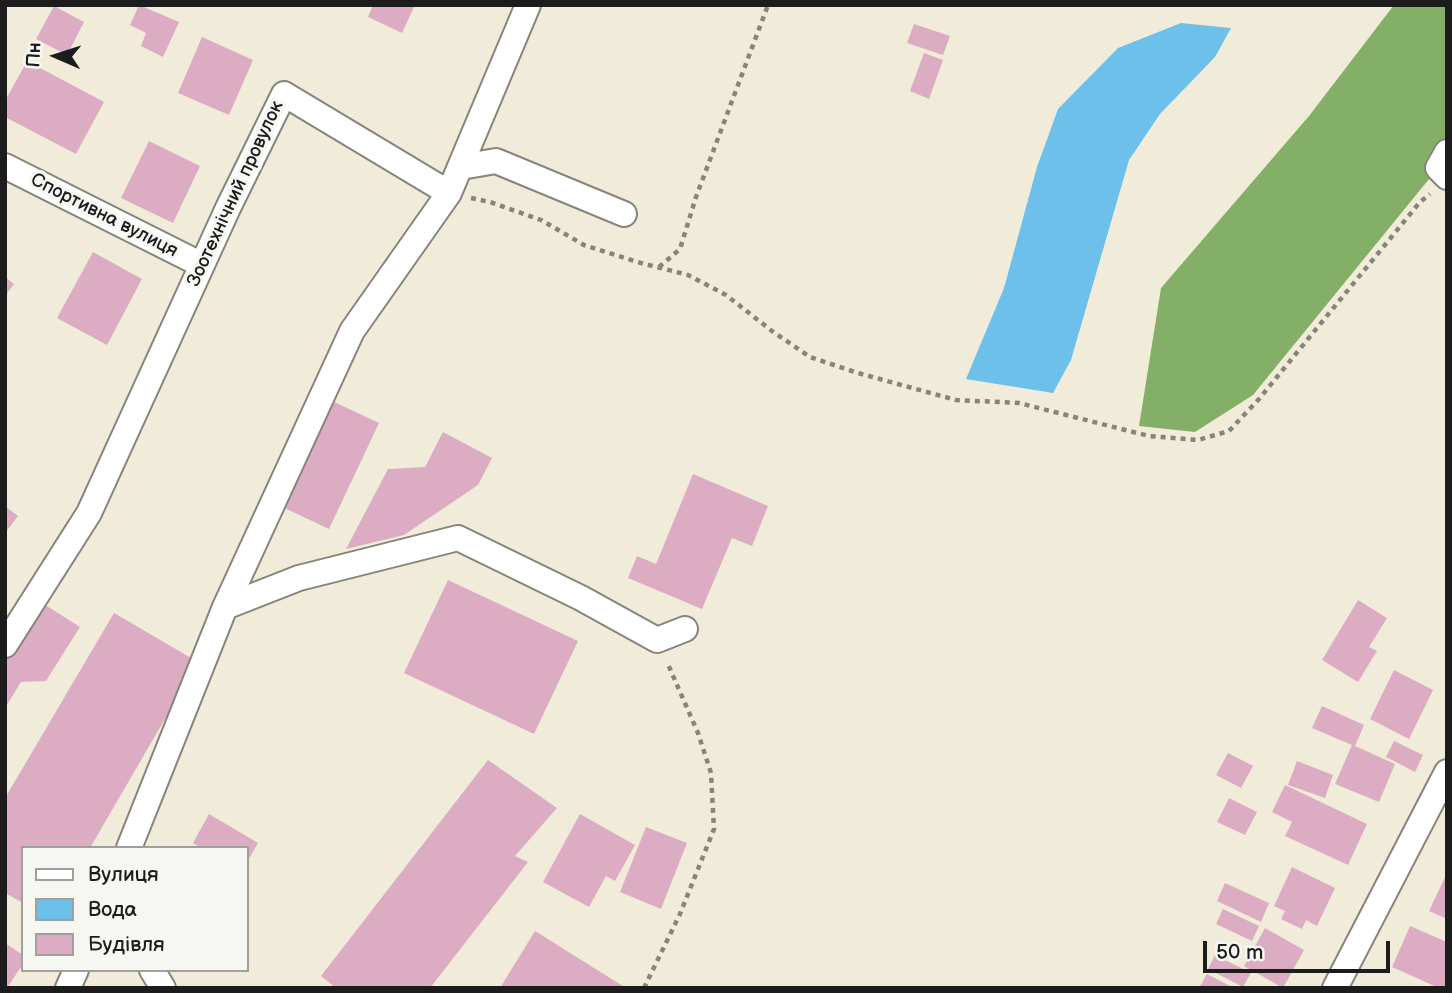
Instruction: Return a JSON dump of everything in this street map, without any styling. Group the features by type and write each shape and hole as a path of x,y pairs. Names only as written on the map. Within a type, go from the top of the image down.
{"street":[{"path":"130,846 225,607 352,331 449,193 528,5"},
{"name":"Зоотехнічний провулок","path":"5,645 89,513 202,265 284,94 449,193"},
{"path":"1442,182 1438,168 1447,152"},
{"path":"461,166 496,161 624,214"},
{"name":"Спортивна вулиця","path":"5,166 202,265"},
{"path":"225,607 299,578 458,538 581,598 657,640 685,629"},
{"path":"1335,988 1447,772"},
{"path":"68,988 75,972"},
{"path":"153,972 163,988"}],"path":[{"path":"658,267 680,248 696,197 768,5"},
{"path":"449,193 490,202 541,220 584,245 688,275 726,295 810,357 858,373 956,400 1019,403 1149,436 1199,440 1229,431 1259,399 1420,202 1442,182"},
{"path":"644,988 680,914 714,829 711,773 698,733 657,640"}],"green space":[{"path":"1394,5 1447,5 1447,157 1253,395 1195,432 1139,426 1161,288 1309,116"}],"water":[{"path":"1181,23 1231,28 1215,57 1160,114 1129,160 1071,360 1053,393 966,379 1004,288 1037,167 1058,109 1118,48"}],"building":[{"path":"139,5 179,22 163,57 141,46 146,33 130,25"},
{"path":"373,5 415,5 402,33 368,17"},
{"path":"54,6 84,22 67,55 36,39"},
{"path":"914,24 950,36 943,55 907,43"},
{"path":"202,37 253,60 229,115 178,93"},
{"path":"924,53 943,60 929,99 910,91"},
{"path":"27,61 104,102 76,154 5,117 5,101"},
{"path":"149,141 200,166 173,223 121,198"},
{"path":"93,252 142,279 107,345 57,318"},
{"path":"5,277 14,284 5,296"},
{"path":"330,400 379,423 329,529 280,506"},
{"path":"443,432 492,458 478,485 404,535 346,549 388,469 425,467"},
{"path":"693,474 768,506 752,546 732,538 702,609 628,578 637,556 656,564"},
{"path":"5,506 18,516 5,533"},
{"path":"448,580 578,641 534,734 404,673"},
{"path":"1358,600 1387,618 1369,647 1377,651 1358,682 1322,660"},
{"path":"39,601 80,627 46,681 21,682 5,708 5,655"},
{"path":"114,613 198,662 91,846 21,846 21,902 5,893 5,798"},
{"path":"1394,670 1433,690 1409,739 1370,719"},
{"path":"1322,706 1364,725 1355,746 1395,764 1379,802 1335,784 1352,745 1312,728"},
{"path":"1394,741 1423,755 1415,772 1386,757"},
{"path":"1228,753 1253,766 1241,788 1216,775"},
{"path":"488,760 557,808 515,856 528,862 430,988 336,988 321,976"},
{"path":"1297,761 1333,775 1325,798 1288,785"},
{"path":"1285,785 1367,824 1348,865 1285,836 1292,822 1272,812"},
{"path":"1229,798 1257,812 1245,835 1217,822"},
{"path":"209,814 258,843 248,860 248,846 198,846 193,843"},
{"path":"580,814 635,845 615,881 606,876 589,907 543,882"},
{"path":"646,827 687,843 661,909 620,892"},
{"path":"1292,867 1335,888 1317,926 1306,920 1302,929 1281,919 1285,911 1274,906"},
{"path":"1447,873 1447,919 1429,911"},
{"path":"1225,883 1269,903 1261,922 1217,901"},
{"path":"1223,909 1259,926 1252,941 1216,924"},
{"path":"1410,926 1447,942 1447,988 1439,988 1392,967"},
{"path":"1265,928 1304,950 1283,988 1244,966"},
{"path":"535,931 626,988 500,988"},
{"path":"5,943 21,954 21,967 5,988"},
{"path":"1215,955 1251,973 1243,987 1208,969"},
{"path":"1207,974 1234,988 1199,988"}]}
